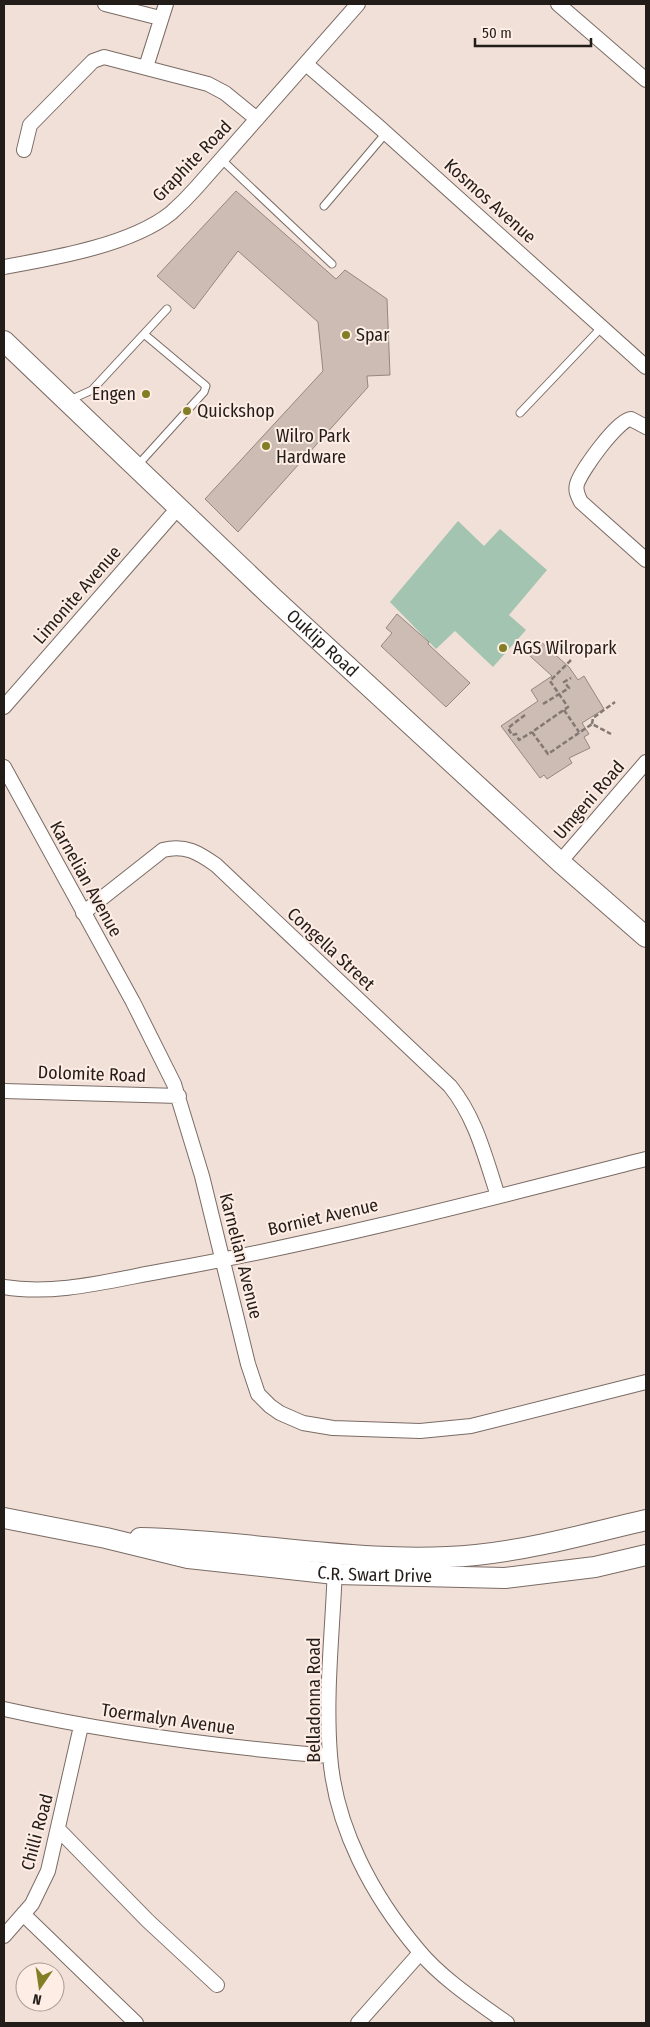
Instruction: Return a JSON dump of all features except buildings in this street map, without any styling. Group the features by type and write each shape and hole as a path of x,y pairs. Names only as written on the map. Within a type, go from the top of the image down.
{"main road":[{"name":"Ouklip Road","path":"4,341 178,508 560,862 646,937"},
{"name":"C.R. Swart Drive","path":"4,1518 106,1538 188,1558 335,1574 505,1578 595,1567 646,1555"},
{"name":"C.R. Swart Drive","path":"106,1538 165,1539 362,1556 475,1555 533,1546 646,1520"}],"street":[{"path":"105,4 160,18"},
{"path":"146,68 160,18 166,4"},
{"name":"Graphite Road","path":"4,267 99,246 156,223 181,204 222,160 358,4"},
{"path":"558,4 646,80"},
{"path":"24,150 30,125 93,61 112,58 217,88 257,119"},
{"name":"Kosmos Avenue","path":"306,64 386,133 600,328 646,367"},
{"path":"646,427 631,420 622,422 588,465 577,483 576,492 581,502 646,560"},
{"name":"Limonite Avenue","path":"4,707 178,508"},
{"name":"Umgeni Road","path":"560,862 646,762"},
{"name":"Karnelian Avenue","path":"4,767 133,1002 179,1096 258,1394 280,1414 302,1423 333,1428 410,1431 458,1428 646,1382"},
{"name":"Congella Street","path":"83,913 163,850 174,847 197,852 216,865 450,1086 468,1110 498,1196"},
{"name":"Dolomite Road","path":"4,1091 179,1096"},
{"name":"Borniet Avenue","path":"4,1287 41,1290 102,1282 224,1260 498,1196 646,1159"},
{"name":"Belladonna Road","path":"335,1553 329,1697 330,1756 346,1830 364,1869 385,1904 420,1953 464,1992 507,2023"},
{"name":"Toermalyn Avenue","path":"4,1710 81,1726 248,1749 330,1756"},
{"name":"Chilli Road","path":"4,1936 32,1904 48,1871 81,1726"},
{"path":"58,1829 148,1921 217,1985"},
{"path":"22,1914 136,2023"},
{"path":"358,2023 420,1953"}],"lane":[{"path":"324,206 386,133"},
{"path":"222,160 332,264"},
{"path":"66,402 92,390 167,309"},
{"path":"520,413 600,328"},
{"path":"136,468 204,392 206,386 144,334"}],"path":[{"path":"524,716 508,728 512,735 516,734 519,740 568,707 550,681 571,660"},
{"path":"543,704 569,688 564,682 571,678"},
{"path":"532,732 548,754 592,724 593,718 615,702"},
{"path":"564,710 579,732"},
{"path":"592,724 611,734"}],"green space":[{"path":"458,521 484,546 500,529 547,570 509,615 526,630 493,667 455,631 436,649 390,602"}],"place":[{"name":"Spar","path":"346,335"},
{"name":"Engen","path":"146,394"},
{"name":"Quickshop","path":"187,411"},
{"name":"Wilro Park Hardware","path":"266,446"},
{"name":"AGS Wilropark","path":"503,648"}]}
